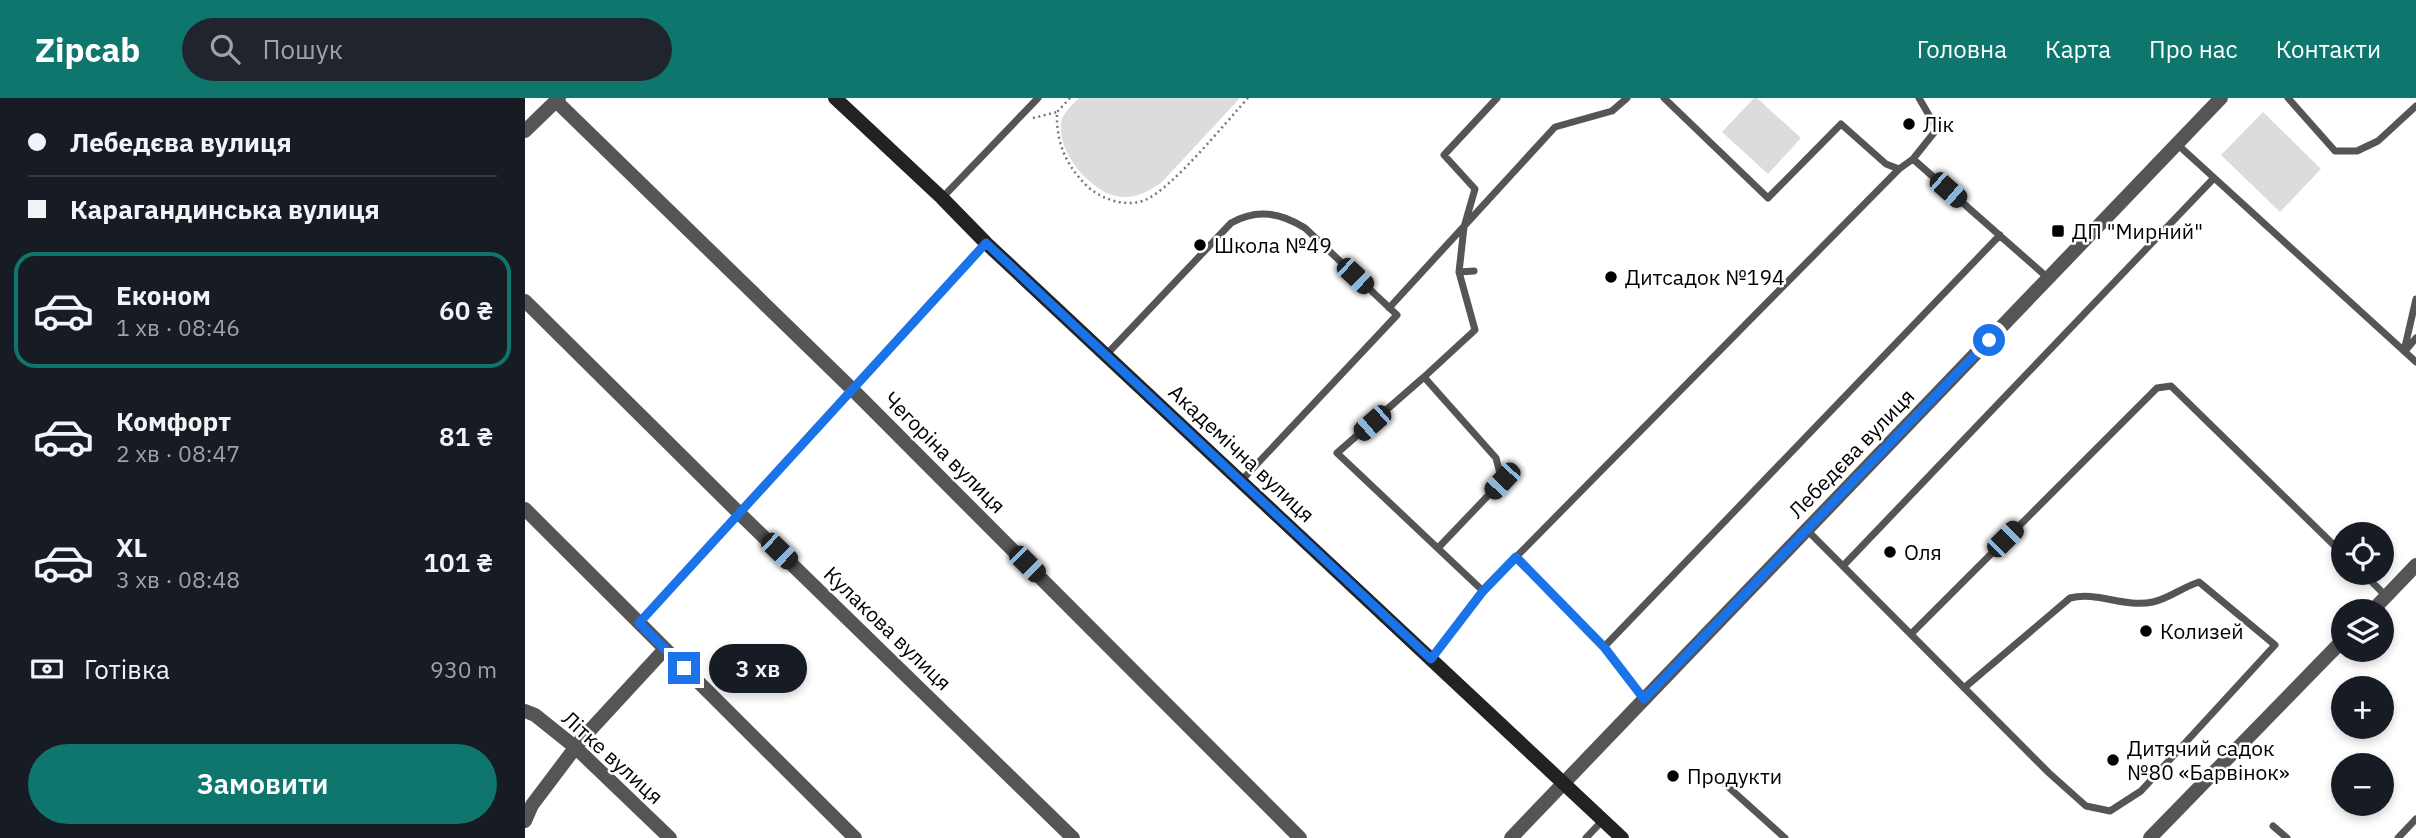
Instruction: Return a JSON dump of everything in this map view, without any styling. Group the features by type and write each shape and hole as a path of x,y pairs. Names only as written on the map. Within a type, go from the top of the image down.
{"main road":[{"name":"Академічна вулиця","path":"835,98 986,243 1622,838"}],"street":[{"name":"Лебедєва вулиця","path":"1511,838 2221,98"},
{"path":"525,131 557,99"},
{"name":"Чегоріна вулиця","path":"557,99 851,388 1300,838"},
{"name":"Кулакова вулиця","path":"525,301 1073,838"},
{"path":"525,509 855,838"},
{"path":"2383,599 2416,565"},
{"path":"525,821 532,805 575,747 664,649"},
{"path":"2150,838 2331,652"},
{"name":"Літке вулиця","path":"525,711 535,715 575,747 670,838"}],"lane":[{"path":"942,198 1038,98"},
{"path":"1483,591 1337,453 1475,330 1459,272 1464,227 1475,189 1444,155 1497,98"},
{"path":"1389,308 1555,127 1612,111 1627,98"},
{"path":"1664,98 1768,198 1840,124 1886,164 1899,169"},
{"path":"1431,659 1483,591 1899,169 1913,159 1937,129 1919,98"},
{"path":"2288,98 2336,151 2357,151 2378,141 2416,106"},
{"path":"2177,144 2416,362"},
{"path":"1913,159 2048,278"},
{"path":"1843,566 2214,178"},
{"path":"1106,355 1231,223 1253,214 1279,215 1305,228 1397,315 1241,481"},
{"name":"Лебедєва вулиця","path":"1604,647 2000,235"},
{"path":"639,623 986,243"},
{"path":"1459,272 1474,271"},
{"path":"2404,351 2416,299"},
{"path":"2404,351 2416,338"},
{"path":"1424,377 1496,458 1502,481 1438,548"},
{"path":"1911,634 2157,388 2171,386 2331,542"},
{"path":"1807,530 2049,773 2086,806 2110,811 2141,791 2275,645 2199,582 2153,602 2116,603 2084,594 2070,598 1965,688"},
{"path":"1516,557 1604,647 1644,699"},
{"path":"2375,585 2386,596"},
{"path":"1725,784 1785,838"},
{"path":"2398,838 2416,819"},
{"path":"1586,838 1603,820"},
{"path":"2273,826 2287,838"}],"path":[{"path":"1070,98 1057,112 1057,132 1065,157 1073,171 1088,187 1102,197 1122,203 1144,201 1168,184 1248,98"}],"shaded area":[{"path":"1079,98 1240,98 1161,183 1143,193 1122,197 1110,194 1087,179 1063,144 1062,119"},
{"path":"1754,98 1801,138 1768,174 1722,132"},
{"path":"2263,112 2321,169 2280,212 2221,155"}],"place":[{"name":"Лік","path":"1909,124"},
{"name":"ДП \"Мирний\"","path":"2058,231"},
{"name":"Школа №49","path":"1200,245"},
{"name":"Дитсадок №194","path":"1611,277"},
{"name":"Оля","path":"1890,552"},
{"name":"Колизей","path":"2146,631"},
{"name":"Дитячий садок №80 «Барвінок»","path":"2113,760"},
{"name":"Продукти","path":"1673,776"}],"route":[{"path":"684,668 639,623 986,243 1431,659 1483,591 1516,557 1604,647 1644,699 1989,340"}]}
